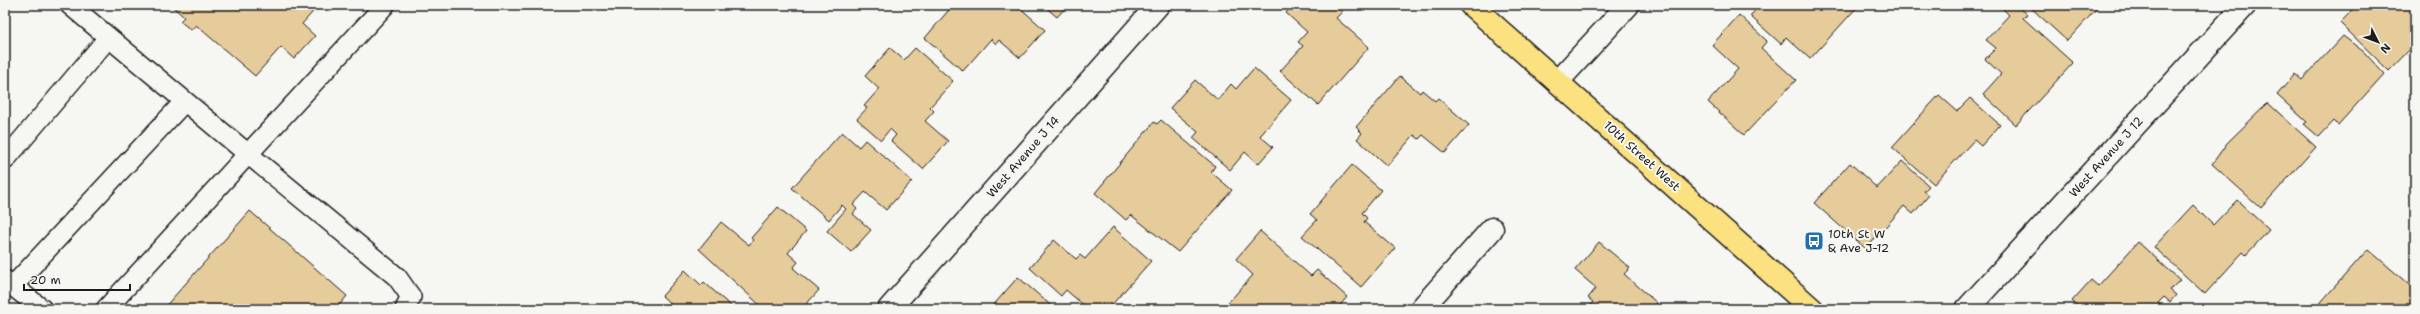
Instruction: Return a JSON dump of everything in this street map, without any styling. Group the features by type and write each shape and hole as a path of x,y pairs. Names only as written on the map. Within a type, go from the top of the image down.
{"main road":[{"name":"10th Street West","path":"1471,5 1812,309"}],"street":[{"name":"West Avenue J 14","path":"889,309 1158,5"},
{"path":"1558,82 1628,5"},
{"name":"West Avenue J 12","path":"1967,309 2245,5"},
{"path":"1420,309 1492,229"}],"lane":[{"path":"70,5 184,102 397,277 411,297 405,309"},
{"path":"106,309 385,5"},
{"path":"5,160 108,38"},
{"path":"42,309 9,283 184,102"}],"building":[{"path":"171,5 319,5 302,24 315,36 294,59 281,47 255,76 196,25 191,30 180,21 184,17"},
{"path":"953,5 1005,5 1009,8 1012,5 1017,5 1045,30 1020,58 999,40 996,44 991,39 963,71 925,38"},
{"path":"1043,5 1068,5 1057,17"},
{"path":"1292,5 1334,5 1342,12 1336,18 1369,47 1318,105 1280,71 1303,46 1298,42 1307,32 1286,13"},
{"path":"1760,5 1859,5 1810,59 1786,37 1781,44 1750,16"},
{"path":"2007,5 2017,5 2027,14 2023,18 2073,63 2016,125 1983,94 2001,74 1985,59 1996,48 1986,40 2009,15 2003,9"},
{"path":"2028,5 2100,5 2067,41"},
{"path":"2357,5 2415,5 2415,44 2389,71 2340,23"},
{"path":"1739,15 1767,41 1761,48 1796,80 1744,135 1708,102 1738,69 1712,45"},
{"path":"2343,36 2364,52 2384,74 2338,125 2334,121 2319,137 2304,124 2307,122 2277,95 2295,74 2302,80"},
{"path":"890,48 904,60 915,48 953,81 930,107 934,111 925,121 948,141 923,169 891,141 896,135 890,129 881,140 857,119 867,108 864,106 879,89 865,76"},
{"path":"1254,68 1291,100 1260,136 1273,147 1258,164 1245,152 1230,170 1193,138 1198,132 1170,108 1195,80 1218,100 1231,84 1236,89"},
{"path":"1400,76 1420,93 1422,90 1435,101 1438,98 1469,125 1445,153 1423,135 1419,139 1414,135 1387,166 1357,139 1362,133 1356,127"},
{"path":"1939,95 1957,111 1970,98 2000,125 1981,146 1974,140 1934,184 1892,147"},
{"path":"2268,103 2316,147 2261,208 2212,164 2227,143"},
{"path":"1161,120 1215,166 1211,172 1232,190 1178,252 1131,215 1126,220 1095,193 1154,122 1157,124"},
{"path":"842,132 859,147 865,140 912,181 886,210 865,192 853,205 857,209 853,214 871,230 851,252 827,231 846,209 842,205 829,220 792,188"},
{"path":"1902,161 1929,186 1924,191 1929,195 1913,214 1904,206 1866,249 1814,203 1850,163 1877,188"},
{"path":"1352,165 1381,190 1362,213 1367,218 1364,222 1395,248 1361,287 1302,236 1317,220 1310,214"},
{"path":"2237,200 2269,230 2246,255 2243,252 2205,294 2154,247 2193,205 2213,225"},
{"path":"778,207 806,231 788,253 798,262 793,268 819,290 802,309 764,309 699,249 721,222 749,245 753,240 751,238"},
{"path":"250,211 347,296 336,309 163,309"},
{"path":"1113,227 1151,261 1108,309 1088,309 1066,290 1061,296 1030,268 1054,240 1076,259 1080,255 1085,259"},
{"path":"1260,231 1311,276 1317,270 1347,297 1337,309 1304,309 1300,306 1298,309 1232,309 1227,304 1253,275 1236,259"},
{"path":"1599,242 1630,268 1624,274 1657,303 1652,309 1587,309 1593,302 1588,298 1596,288 1575,270"},
{"path":"2138,242 2180,280 2170,290 2176,295 2170,302 2164,297 2158,303 2165,309 2081,309 2072,301 2091,280 2098,286"},
{"path":"2368,249 2415,290 2415,309 2315,309"},
{"path":"685,270 701,285 704,282 734,309 676,309 662,296"},
{"path":"1018,277 1055,309 990,309"}],"place":[{"name":"10th St W & Ave J-12","path":"1814,241"}]}
